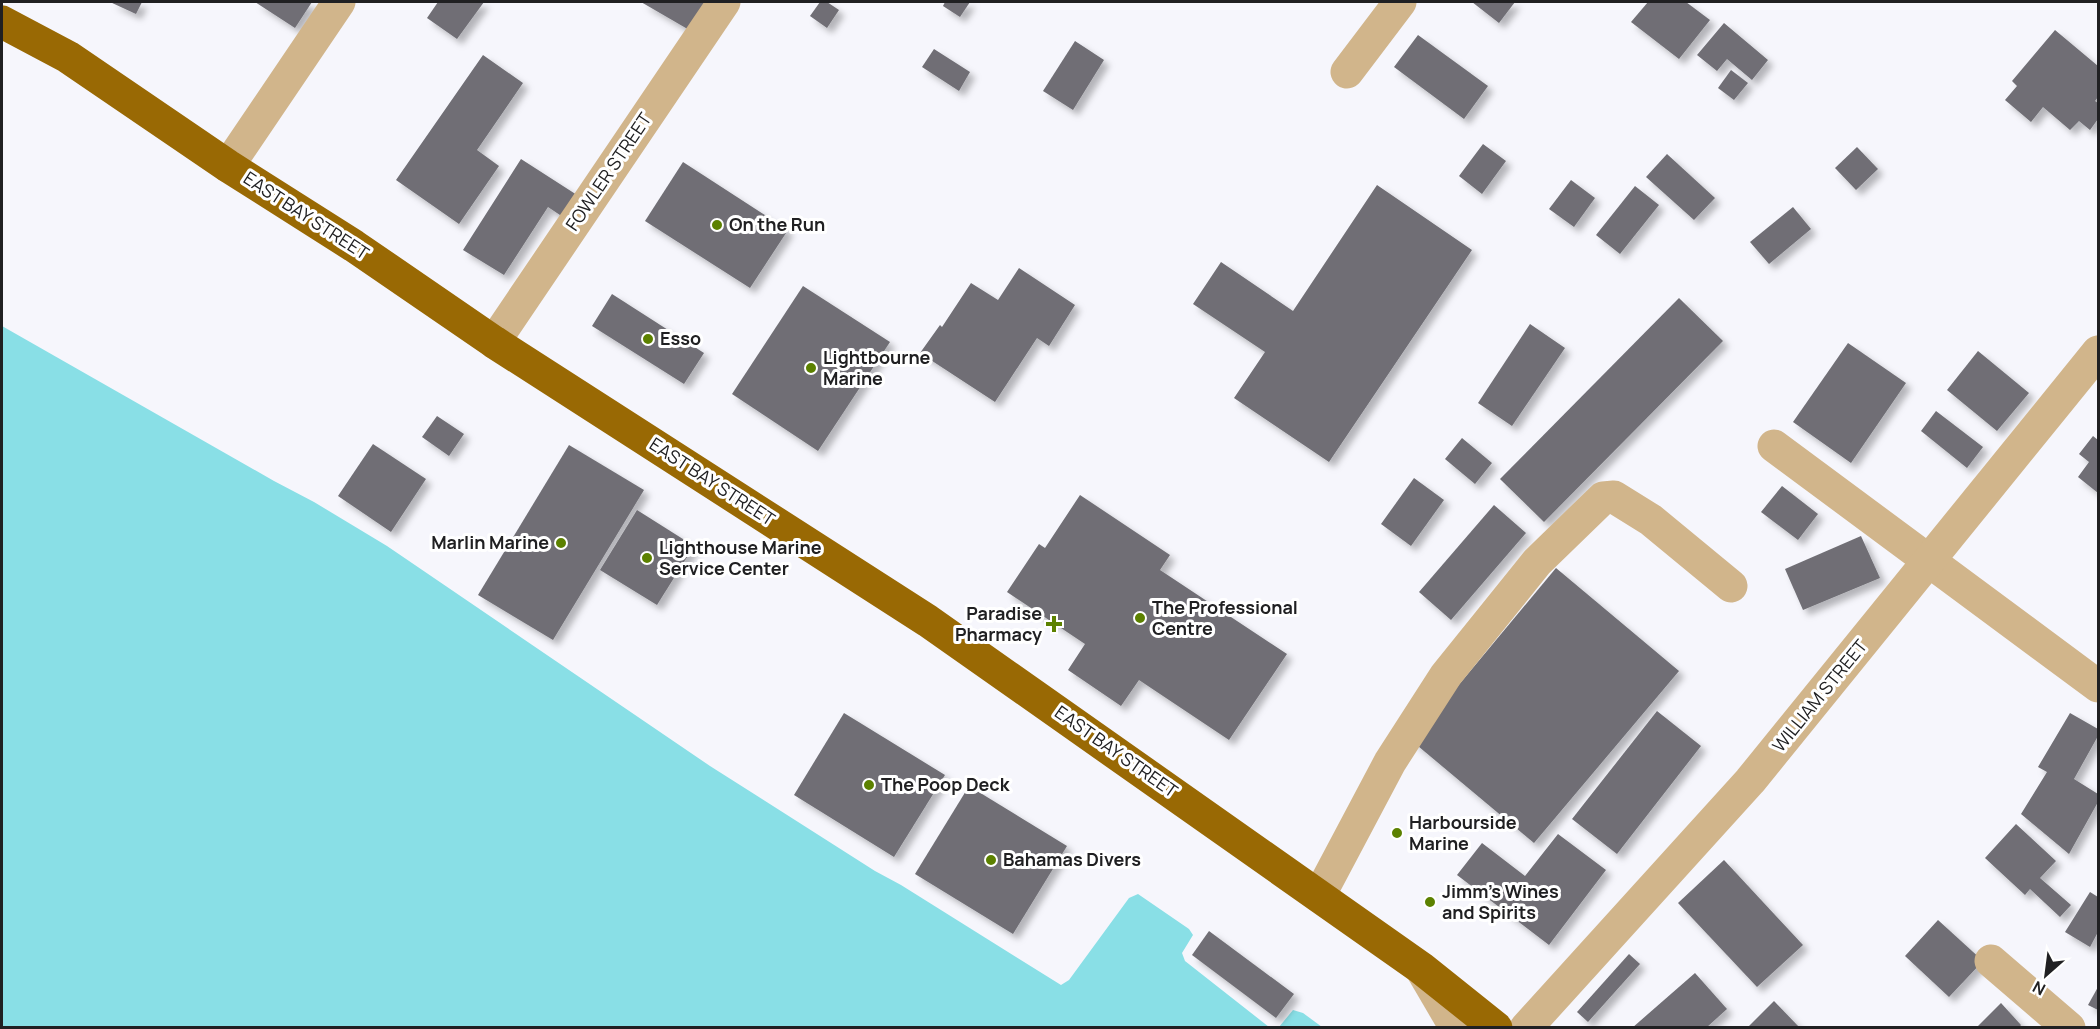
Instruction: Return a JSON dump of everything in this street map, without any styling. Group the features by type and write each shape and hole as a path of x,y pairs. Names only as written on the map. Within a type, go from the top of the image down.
{"highway":[{"name":"EAST BAY STREET","path":"2,22 68,57 228,166 354,246 494,342 928,621 1420,968 1496,1028"}],"street":[{"path":"228,166 339,2"},
{"name":"FOWLER STREET","path":"494,342 724,2"},
{"path":"1347,72 1400,2"},
{"name":"WILLIAM STREET","path":"1526,1028 1750,781 1930,562 2098,352"},
{"path":"1774,446 2098,686"},
{"path":"1319,896 1390,762 1446,675 1537,562 1603,498 1614,497 1651,520 1731,586"},
{"path":"1991,961 2069,1028"},
{"path":"1420,968 1456,1028"}],"water":[{"path":"2,326 314,502 387,546 710,766 1061,985 1069,980 1129,898 1138,894 1189,929 1193,935 1182,953 1185,961 1269,1027 2,1027"},
{"path":"1293,1010 1303,1013 1322,1027 1279,1027"}],"building":[{"path":"110,2 142,2 136,14"},
{"path":"255,2 312,2 295,28"},
{"path":"438,2 484,2 457,39 427,18"},
{"path":"641,2 709,2 691,31"},
{"path":"820,2 827,2 839,10 827,28 810,16"},
{"path":"945,2 970,2 960,17 943,6"},
{"path":"1472,2 1515,2 1499,23"},
{"path":"1648,2 1686,2 1710,20 1679,59 1631,22"},
{"path":"1724,23 1768,60 1752,80 1727,59 1717,71 1697,55"},
{"path":"2055,30 2098,66 2098,97 2095,101 2098,103 2098,119 2090,130 2079,121 2070,130 2043,107 2031,122 2005,100 2017,86 2012,81"},
{"path":"1418,35 1488,86 1464,119 1394,67"},
{"path":"1075,41 1104,60 1073,110 1043,91"},
{"path":"934,49 970,72 959,91 922,67"},
{"path":"483,55 523,83 477,150 499,166 459,224 396,180"},
{"path":"1731,70 1748,83 1734,100 1718,88"},
{"path":"1483,144 1506,161 1482,194 1459,176"},
{"path":"1857,147 1878,169 1856,190 1835,168"},
{"path":"1667,154 1715,198 1694,220 1646,177"},
{"path":"521,159 577,195 563,217 548,207 504,275 463,250"},
{"name":"On the Run","path":"683,162 788,230 750,288 645,221"},
{"path":"1571,180 1595,198 1574,227 1549,209"},
{"path":"1377,185 1472,250 1329,462 1234,398 1265,352 1193,304 1221,262 1293,311"},
{"path":"1635,186 1659,205 1620,254 1596,235"},
{"path":"1793,207 1811,229 1769,264 1750,242"},
{"path":"1019,268 1075,305 1049,346 1037,338 995,402 920,353 940,325 942,327 971,283 998,300"},
{"name":"Lightbourne Marine","path":"803,286 890,342 818,451 732,394"},
{"name":"Esso","path":"612,294 704,353 684,384 592,326"},
{"path":"1679,298 1723,341 1544,522 1500,479"},
{"path":"1530,324 1565,348 1512,426 1478,403"},
{"path":"1848,343 1906,383 1851,463 1793,422"},
{"path":"1978,351 2029,393 1997,431 1947,390"},
{"path":"1936,411 1983,447 1967,468 1921,431"},
{"path":"437,416 464,434 449,456 422,437"},
{"path":"2093,436 2098,440 2098,493 2078,477 2089,462 2079,454"},
{"path":"1462,438 1492,463 1475,484 1445,459"},
{"path":"373,444 426,479 391,532 338,496"},
{"name":"Marlin Marine","path":"569,445 644,490 553,640 478,595"},
{"path":"1414,478 1444,500 1411,546 1381,524"},
{"path":"1782,486 1818,514 1798,540 1761,512"},
{"name":"The Professional Centre","path":"1080,495 1170,555 1160,570 1287,654 1229,740 1139,680 1121,706 1068,670 1085,644 1007,592 1039,544 1045,548"},
{"path":"1494,505 1526,533 1451,620 1419,592"},
{"name":"Lighthouse Marine Service Center","path":"637,510 694,546 657,605 600,570"},
{"path":"1861,536 1880,578 1803,610 1785,569"},
{"path":"1556,568 1679,671 1534,843 1412,741"},
{"path":"1657,711 1701,746 1617,854 1572,819"},
{"name":"The Poop Deck","path":"844,713 945,775 894,857 794,795"},
{"path":"2070,713 2098,729 2098,736 2074,779 2098,794 2098,802 2069,854 2021,814 2047,772 2038,767"},
{"name":"Bahamas Divers","path":"969,786 1067,846 1013,934 915,874"},
{"path":"2016,824 2056,861 2040,878 2071,905 2060,917 2030,889 2025,895 1985,858"},
{"path":"1558,834 1606,870 1549,945 1457,875 1482,843 1525,876"},
{"path":"1724,860 1803,945 1757,987 1678,903"},
{"path":"2090,892 2098,897 2098,932 2090,947 2065,932"},
{"path":"1938,920 1983,961 1949,997 1905,956"},
{"path":"1209,931 1294,994 1276,1018 1192,955"},
{"path":"1629,954 1640,964 1588,1022 1577,1012"},
{"path":"1695,973 1727,1009 1706,1028 1632,1028"},
{"path":"2098,987 2098,1010 2088,1005"},
{"path":"1774,1001 1800,1028 1747,1028"},
{"path":"2001,1003 2021,1025 2019,1028 1976,1028"}],"place":[{"name":"On the Run","path":"717,225"},
{"name":"Esso","path":"648,339"},
{"name":"Lightbourne Marine","path":"811,368"},
{"name":"Marlin Marine","path":"561,543"},
{"name":"Lighthouse Marine Service Center","path":"647,558"},
{"name":"The Professional Centre","path":"1140,618"},
{"name":"Paradise Pharmacy","path":"1054,624"},
{"name":"The Poop Deck","path":"869,785"},
{"name":"Harbourside Marine","path":"1397,833"},
{"name":"Bahamas Divers","path":"991,860"},
{"name":"Jimm's Wines and Spirits","path":"1430,902"}]}
